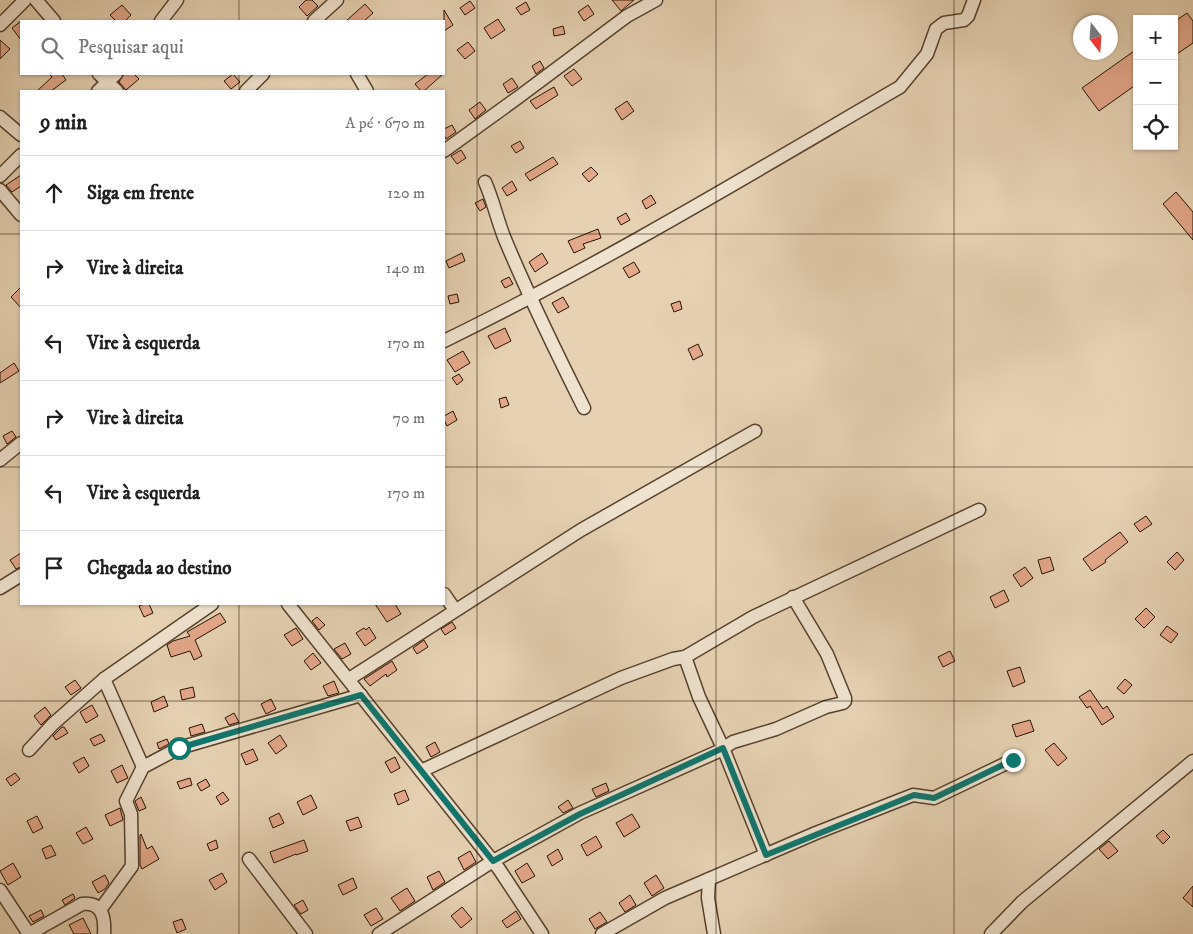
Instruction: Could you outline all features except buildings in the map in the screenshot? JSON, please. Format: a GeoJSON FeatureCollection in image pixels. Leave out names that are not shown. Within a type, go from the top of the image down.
{"type":"FeatureCollection","features":[{"type":"Feature","properties":{"kind":"street"},"geometry":{"type":"LineString","coordinates":[[0,25],[26,0]]}},
{"type":"Feature","properties":{"kind":"street"},"geometry":{"type":"LineString","coordinates":[[36,0],[53,20]]}},
{"type":"Feature","properties":{"kind":"street"},"geometry":{"type":"LineString","coordinates":[[162,20],[177,0]]}},
{"type":"Feature","properties":{"kind":"street"},"geometry":{"type":"LineString","coordinates":[[321,19],[337,0]]}},
{"type":"Feature","properties":{"kind":"street"},"geometry":{"type":"LineString","coordinates":[[445,150],[627,16],[656,0]]}},
{"type":"Feature","properties":{"kind":"street"},"geometry":{"type":"LineString","coordinates":[[445,341],[531,298],[653,231],[900,87],[927,54],[936,29],[944,23],[964,20],[968,16],[974,0]]}},
{"type":"Feature","properties":{"kind":"street"},"geometry":{"type":"LineString","coordinates":[[106,85],[115,75]]}},
{"type":"Feature","properties":{"kind":"street"},"geometry":{"type":"LineString","coordinates":[[247,90],[262,75]]}},
{"type":"Feature","properties":{"kind":"street"},"geometry":{"type":"LineString","coordinates":[[358,75],[366,90]]}},
{"type":"Feature","properties":{"kind":"street"},"geometry":{"type":"LineString","coordinates":[[0,117],[20,134]]}},
{"type":"Feature","properties":{"kind":"street"},"geometry":{"type":"LineString","coordinates":[[0,176],[20,157]]}},
{"type":"Feature","properties":{"kind":"street"},"geometry":{"type":"LineString","coordinates":[[485,182],[492,197],[503,234],[531,298],[584,408]]}},
{"type":"Feature","properties":{"kind":"street"},"geometry":{"type":"LineString","coordinates":[[0,190],[20,214]]}},
{"type":"Feature","properties":{"kind":"street"},"geometry":{"type":"LineString","coordinates":[[349,679],[581,530],[755,431]]}},
{"type":"Feature","properties":{"kind":"street"},"geometry":{"type":"LineString","coordinates":[[0,460],[20,444]]}},
{"type":"Feature","properties":{"kind":"street"},"geometry":{"type":"LineString","coordinates":[[421,771],[621,678],[673,659],[684,657],[753,617],[793,597],[979,510]]}},
{"type":"Feature","properties":{"kind":"street"},"geometry":{"type":"LineString","coordinates":[[0,588],[20,576]]}},
{"type":"Feature","properties":{"kind":"street"},"geometry":{"type":"LineString","coordinates":[[445,595],[455,610]]}},
{"type":"Feature","properties":{"kind":"street"},"geometry":{"type":"LineString","coordinates":[[379,934],[493,861],[580,814],[733,742],[776,728],[826,707],[843,703],[845,701],[827,654],[793,597]]}},
{"type":"Feature","properties":{"kind":"street"},"geometry":{"type":"LineString","coordinates":[[29,750],[53,724],[104,679],[211,605]]}},
{"type":"Feature","properties":{"kind":"street"},"geometry":{"type":"LineString","coordinates":[[289,605],[493,861],[542,934]]}},
{"type":"Feature","properties":{"kind":"street"},"geometry":{"type":"LineString","coordinates":[[684,657],[698,697],[723,748],[766,855]]}},
{"type":"Feature","properties":{"kind":"street"},"geometry":{"type":"LineString","coordinates":[[104,679],[143,767]]}},
{"type":"Feature","properties":{"kind":"street"},"geometry":{"type":"LineString","coordinates":[[100,910],[132,866],[131,814],[126,801],[143,767],[179,748],[361,695]]}},
{"type":"Feature","properties":{"kind":"street"},"geometry":{"type":"LineString","coordinates":[[602,934],[665,898],[709,879],[914,795],[934,798],[1013,760]]}},
{"type":"Feature","properties":{"kind":"street"},"geometry":{"type":"LineString","coordinates":[[991,934],[1022,902],[1193,761]]}},
{"type":"Feature","properties":{"kind":"street"},"geometry":{"type":"LineString","coordinates":[[249,858],[306,934]]}},
{"type":"Feature","properties":{"kind":"street"},"geometry":{"type":"LineString","coordinates":[[709,879],[708,898],[714,934]]}},
{"type":"Feature","properties":{"kind":"street"},"geometry":{"type":"LineString","coordinates":[[0,890],[29,934],[82,904],[89,904],[100,910],[105,918],[104,934]]}},
{"type":"Feature","properties":{"kind":"route"},"geometry":{"type":"LineString","coordinates":[[179,748],[361,695],[493,861],[580,814],[723,748],[766,855],[816,833],[914,795],[934,798],[1013,760]]}}]}
